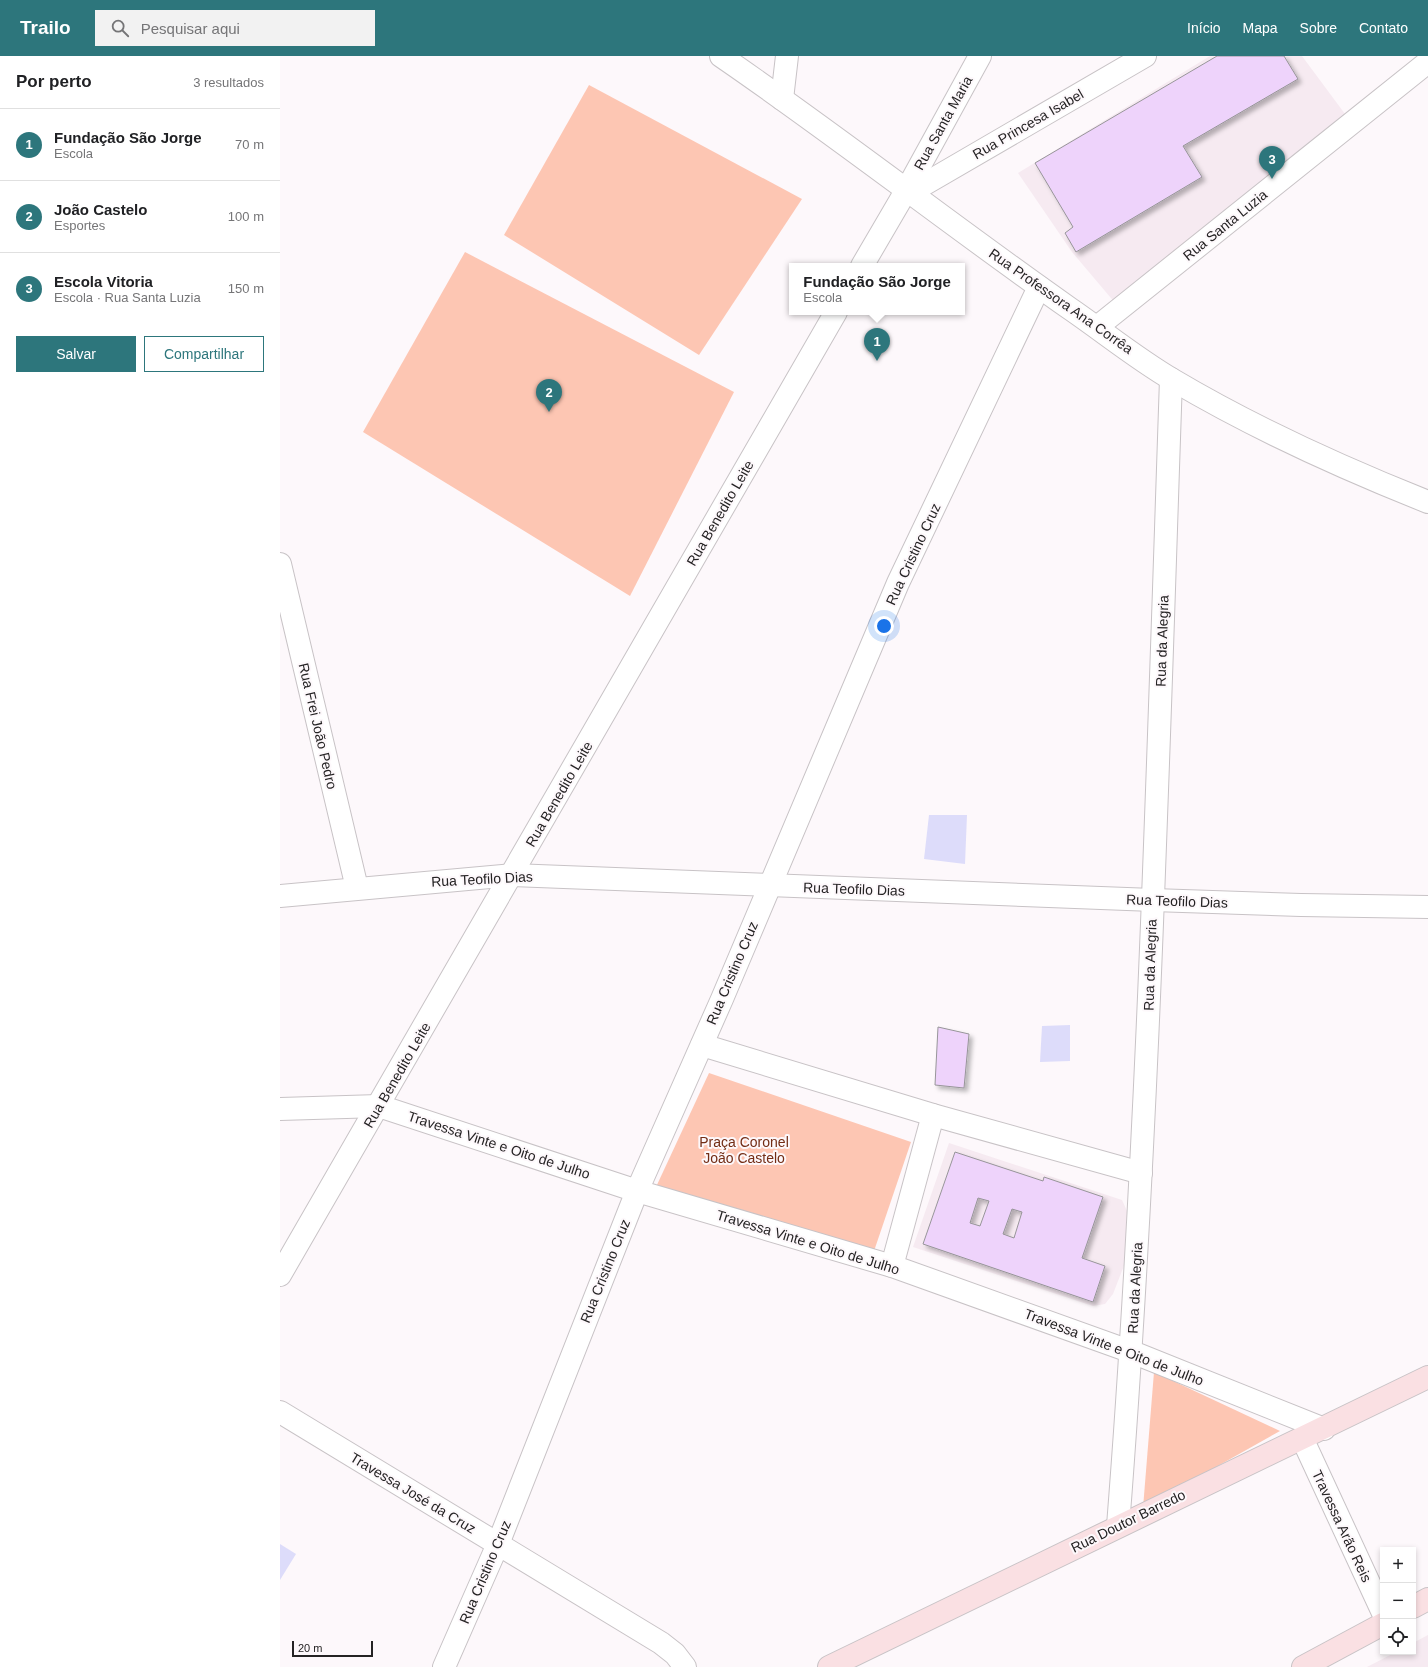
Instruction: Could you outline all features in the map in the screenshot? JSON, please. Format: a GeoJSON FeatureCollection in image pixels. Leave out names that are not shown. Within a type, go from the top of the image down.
{"type":"FeatureCollection","features":[{"type":"Feature","properties":{"kind":"main road","name":"Rua Doutor Barredo"},"geometry":{"type":"LineString","coordinates":[[829,1667],[1428,1377]]}},
{"type":"Feature","properties":{"kind":"main road"},"geometry":{"type":"LineString","coordinates":[[1416,1605],[1428,1599]]}},
{"type":"Feature","properties":{"kind":"main road"},"geometry":{"type":"LineString","coordinates":[[1302,1667],[1380,1626]]}},
{"type":"Feature","properties":{"kind":"street","name":"Rua Professora Ana Corrêa"},"geometry":{"type":"LineString","coordinates":[[721,56],[782,98],[1040,288],[1171,379],[1233,414],[1292,443],[1428,502]]}},
{"type":"Feature","properties":{"kind":"street"},"geometry":{"type":"LineString","coordinates":[[782,98],[787,56]]}},
{"type":"Feature","properties":{"kind":"street","name":"Rua Santa Maria"},"geometry":{"type":"LineString","coordinates":[[909,191],[980,56]]}},
{"type":"Feature","properties":{"kind":"street","name":"Rua Princesa Isabel"},"geometry":{"type":"LineString","coordinates":[[909,191],[1145,56]]}},
{"type":"Feature","properties":{"kind":"street","name":"Rua Santa Luzia"},"geometry":{"type":"LineString","coordinates":[[1096,327],[1428,62]]}},
{"type":"Feature","properties":{"kind":"street"},"geometry":{"type":"LineString","coordinates":[[864,263],[909,191]]}},
{"type":"Feature","properties":{"kind":"street","name":"Rua Cristino Cruz"},"geometry":{"type":"LineString","coordinates":[[444,1667],[498,1544],[637,1191],[702,1045],[898,583],[1040,288]]}},
{"type":"Feature","properties":{"kind":"street","name":"Rua Benedito Leite"},"geometry":{"type":"LineString","coordinates":[[280,1275],[379,1106],[834,315]]}},
{"type":"Feature","properties":{"kind":"street","name":"Rua da Alegria"},"geometry":{"type":"LineString","coordinates":[[1118,1526],[1132,1352],[1141,1174],[1153,900],[1171,379]]}},
{"type":"Feature","properties":{"kind":"street","name":"Rua Frei João Pedro"},"geometry":{"type":"LineString","coordinates":[[280,564],[357,888]]}},
{"type":"Feature","properties":{"kind":"street","name":"Rua Teofilo Dias"},"geometry":{"type":"LineString","coordinates":[[280,896],[512,875],[1153,900],[1301,905],[1428,907]]}},
{"type":"Feature","properties":{"kind":"street"},"geometry":{"type":"LineString","coordinates":[[702,1045],[933,1115],[1141,1174]]}},
{"type":"Feature","properties":{"kind":"street","name":"Travessa Vinte e Oito de Julho"},"geometry":{"type":"LineString","coordinates":[[280,1109],[379,1106],[637,1191],[892,1266],[1132,1352],[1324,1428]]}},
{"type":"Feature","properties":{"kind":"street"},"geometry":{"type":"LineString","coordinates":[[892,1266],[933,1115]]}},
{"type":"Feature","properties":{"kind":"street","name":"Travessa José da Cruz"},"geometry":{"type":"LineString","coordinates":[[280,1412],[661,1643],[675,1654],[685,1667]]}},
{"type":"Feature","properties":{"kind":"street","name":"Travessa Arão Reis"},"geometry":{"type":"LineString","coordinates":[[1302,1438],[1380,1607]]}},
{"type":"Feature","properties":{"kind":"shaded area"},"geometry":{"type":"Polygon","coordinates":[[[1210,56],[1302,56],[1348,118],[1116,304],[1072,252],[1018,173],[1210,56]]]}},
{"type":"Feature","properties":{"kind":"shaded area"},"geometry":{"type":"Polygon","coordinates":[[[949,1143],[1122,1200],[1127,1211],[1125,1263],[1113,1294],[1105,1304],[1093,1306],[913,1247],[949,1143]]]}},
{"type":"Feature","properties":{"kind":"shaded area"},"geometry":{"type":"Polygon","coordinates":[[[1428,1635],[1428,1667],[1367,1667],[1390,1655],[1416,1655],[1416,1641],[1428,1635]]]}},
{"type":"Feature","properties":{"kind":"green space"},"geometry":{"type":"Polygon","coordinates":[[[589,85],[802,199],[699,355],[504,235],[589,85]]]}},
{"type":"Feature","properties":{"kind":"green space"},"geometry":{"type":"Polygon","coordinates":[[[465,252],[734,392],[630,596],[363,432],[465,252]]]}},
{"type":"Feature","properties":{"kind":"green space","name":"Praça Coronel João Castelo"},"geometry":{"type":"Polygon","coordinates":[[[709,1073],[911,1142],[873,1254],[656,1187],[709,1073]]]}},
{"type":"Feature","properties":{"kind":"green space"},"geometry":{"type":"Polygon","coordinates":[[[1154,1372],[1280,1431],[1143,1508],[1154,1372]]]}},
{"type":"Feature","properties":{"kind":"water"},"geometry":{"type":"Polygon","coordinates":[[[929,815],[967,815],[965,864],[924,859],[929,815]]]}},
{"type":"Feature","properties":{"kind":"water"},"geometry":{"type":"Polygon","coordinates":[[[1070,1025],[1070,1061],[1040,1062],[1042,1026],[1070,1025]]]}},
{"type":"Feature","properties":{"kind":"water"},"geometry":{"type":"Polygon","coordinates":[[[280,1544],[296,1554],[280,1580],[280,1544]]]}},
{"type":"Feature","properties":{"kind":"building"},"geometry":{"type":"Polygon","coordinates":[[[1217,56],[1284,56],[1298,79],[1183,146],[1202,177],[1076,252],[1065,233],[1073,227],[1035,163],[1217,56]]]}},
{"type":"Feature","properties":{"kind":"building"},"geometry":{"type":"Polygon","coordinates":[[[938,1027],[969,1034],[964,1088],[935,1085],[938,1027]]]}},
{"type":"Feature","properties":{"kind":"building"},"geometry":{"type":"Polygon","coordinates":[[[955,1152],[1043,1181],[1044,1177],[1103,1197],[1082,1258],[1105,1266],[1093,1302],[923,1244],[955,1152]],[[978,1198],[970,1223],[980,1226],[989,1201],[978,1198]],[[1012,1209],[1003,1234],[1014,1238],[1022,1212],[1012,1209]]]}},
{"type":"Feature","properties":{"kind":"place","name":"Escola Vitoria"},"geometry":{"type":"Point","coordinates":[1272,179]}},
{"type":"Feature","properties":{"kind":"place","name":"Fundação São Jorge"},"geometry":{"type":"Point","coordinates":[877,361]}},
{"type":"Feature","properties":{"kind":"place","name":"João Castelo"},"geometry":{"type":"Point","coordinates":[549,412]}}]}
